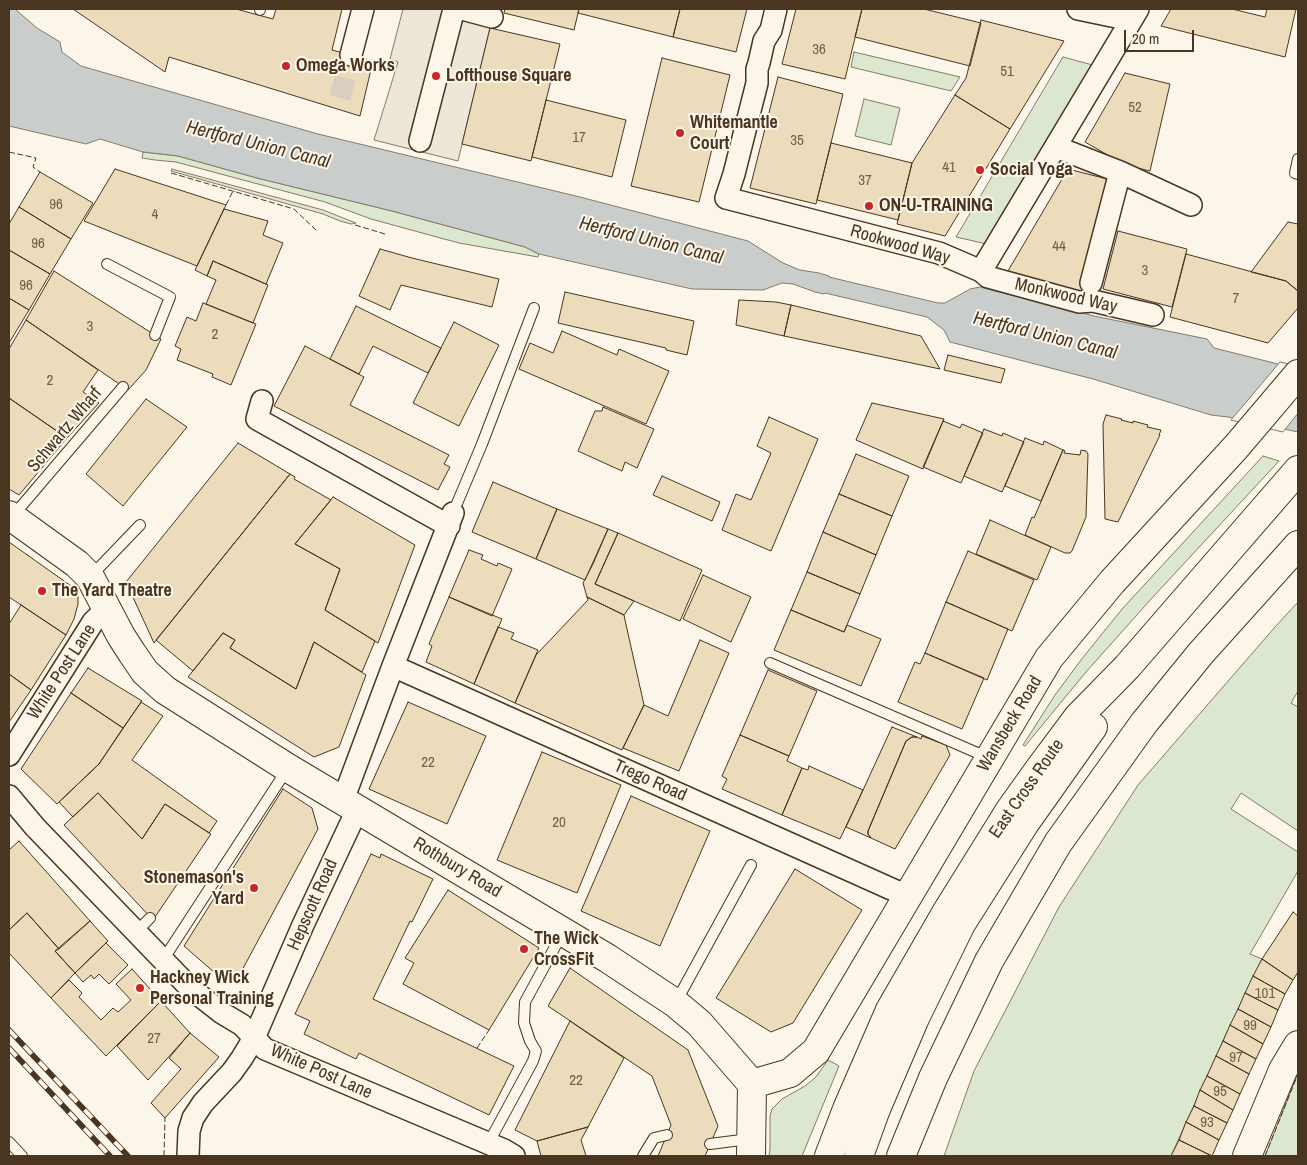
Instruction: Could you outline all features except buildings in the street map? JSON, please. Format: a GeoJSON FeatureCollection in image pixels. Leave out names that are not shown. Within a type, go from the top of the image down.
{"type":"FeatureCollection","features":[{"type":"Feature","properties":{"kind":"main road","name":"Wansbeck Road"},"geometry":{"type":"LineString","coordinates":[[752,1084],[790,1073],[816,1051],[1049,658],[1112,582],[1236,447],[1298,374]]}},
{"type":"Feature","properties":{"kind":"main road","name":"East Cross Route"},"geometry":{"type":"LineString","coordinates":[[829,1156],[890,1010],[946,913],[1010,810],[1078,717],[1127,667],[1298,470]]}},
{"type":"Feature","properties":{"kind":"main road","name":"White Post Lane"},"geometry":{"type":"LineString","coordinates":[[10,516],[77,564],[90,577],[108,610]]}},
{"type":"Feature","properties":{"kind":"main road"},"geometry":{"type":"LineString","coordinates":[[901,1156],[933,1078],[989,961],[1058,843],[1144,722],[1201,653],[1298,545]]}},
{"type":"Feature","properties":{"kind":"main road","name":"Rothbury Road"},"geometry":{"type":"LineString","coordinates":[[108,610],[121,636],[145,672],[177,699],[288,768],[607,958],[675,1003],[699,1023],[752,1084]]}},
{"type":"Feature","properties":{"kind":"main road"},"geometry":{"type":"LineString","coordinates":[[859,1156],[876,1109],[911,1027],[961,924],[1025,823],[1091,731],[1127,667]]}},
{"type":"Feature","properties":{"kind":"main road"},"geometry":{"type":"LineString","coordinates":[[1246,1156],[1283,1070],[1298,1045]]}},
{"type":"Feature","properties":{"kind":"main road"},"geometry":{"type":"LineString","coordinates":[[751,1147],[752,1084]]}},
{"type":"Feature","properties":{"kind":"street"},"geometry":{"type":"LineString","coordinates":[[351,55],[363,9]]}},
{"type":"Feature","properties":{"kind":"street"},"geometry":{"type":"LineString","coordinates":[[420,141],[454,9]]}},
{"type":"Feature","properties":{"kind":"street"},"geometry":{"type":"LineString","coordinates":[[462,9],[492,17]]}},
{"type":"Feature","properties":{"kind":"street","name":"Rookwood Way"},"geometry":{"type":"LineString","coordinates":[[776,9],[771,30],[764,41],[757,69],[757,83],[726,198],[939,254],[982,271]]}},
{"type":"Feature","properties":{"kind":"street"},"geometry":{"type":"LineString","coordinates":[[982,271],[1134,15],[1078,9]]}},
{"type":"Feature","properties":{"kind":"street"},"geometry":{"type":"LineString","coordinates":[[1052,154],[1120,172],[1191,205]]}},
{"type":"Feature","properties":{"kind":"street"},"geometry":{"type":"LineString","coordinates":[[1091,283],[1120,172]]}},
{"type":"Feature","properties":{"kind":"street","name":"Monkwood Way"},"geometry":{"type":"LineString","coordinates":[[982,271],[988,277],[1079,302],[1093,301],[1153,315]]}},
{"type":"Feature","properties":{"kind":"street"},"geometry":{"type":"LineString","coordinates":[[262,401],[257,419],[451,519]]}},
{"type":"Feature","properties":{"kind":"street","name":"Hepscott Road"},"geometry":{"type":"LineString","coordinates":[[188,1156],[189,1131],[194,1118],[203,1102],[237,1065],[254,1038],[303,925],[350,804],[393,666],[451,519]]}},
{"type":"Feature","properties":{"kind":"street","name":"White Post Lane"},"geometry":{"type":"LineString","coordinates":[[9,755],[93,622],[108,610]]}},
{"type":"Feature","properties":{"kind":"street","name":"Trego Road"},"geometry":{"type":"LineString","coordinates":[[393,666],[907,896]]}},
{"type":"Feature","properties":{"kind":"street","name":"White Post Lane"},"geometry":{"type":"LineString","coordinates":[[9,796],[35,827],[143,925],[163,960],[190,988],[222,1013],[242,1025],[265,1049],[514,1156]]}},
{"type":"Feature","properties":{"kind":"lane"},"geometry":{"type":"LineString","coordinates":[[1298,159],[1295,173],[1298,174]]}},
{"type":"Feature","properties":{"kind":"lane"},"geometry":{"type":"LineString","coordinates":[[107,264],[170,297],[155,335]]}},
{"type":"Feature","properties":{"kind":"lane"},"geometry":{"type":"LineString","coordinates":[[451,519],[534,308]]}},
{"type":"Feature","properties":{"kind":"lane","name":"Schwartz Wharf"},"geometry":{"type":"LineString","coordinates":[[10,516],[123,386]]}},
{"type":"Feature","properties":{"kind":"lane"},"geometry":{"type":"LineString","coordinates":[[90,577],[140,525]]}},
{"type":"Feature","properties":{"kind":"lane"},"geometry":{"type":"LineString","coordinates":[[770,664],[990,758]]}},
{"type":"Feature","properties":{"kind":"lane"},"geometry":{"type":"LineString","coordinates":[[163,960],[288,768]]}},
{"type":"Feature","properties":{"kind":"lane"},"geometry":{"type":"LineString","coordinates":[[675,1003],[751,865]]}},
{"type":"Feature","properties":{"kind":"lane"},"geometry":{"type":"LineString","coordinates":[[488,1144],[533,1061],[536,1051],[524,1024],[524,1002],[563,932]]}},
{"type":"Feature","properties":{"kind":"lane"},"geometry":{"type":"LineString","coordinates":[[643,1156],[654,1138],[667,1136]]}},
{"type":"Feature","properties":{"kind":"lane"},"geometry":{"type":"LineString","coordinates":[[9,1142],[22,1156]]}},
{"type":"Feature","properties":{"kind":"lane"},"geometry":{"type":"LineString","coordinates":[[710,1144],[751,1147]]}},
{"type":"Feature","properties":{"kind":"green space"},"geometry":{"type":"Polygon","coordinates":[[[854,52],[960,77],[951,91],[851,67],[854,52]]]}},
{"type":"Feature","properties":{"kind":"green space"},"geometry":{"type":"Polygon","coordinates":[[[1063,57],[1100,67],[991,245],[956,237],[1063,57]]]}},
{"type":"Feature","properties":{"kind":"green space"},"geometry":{"type":"Polygon","coordinates":[[[864,99],[900,108],[891,145],[855,136],[864,99]]]}},
{"type":"Feature","properties":{"kind":"green space"},"geometry":{"type":"Polygon","coordinates":[[[143,152],[178,156],[257,178],[392,211],[525,247],[539,254],[538,257],[459,243],[371,219],[325,202],[176,162],[142,158],[143,152]]]}},
{"type":"Feature","properties":{"kind":"green space"},"geometry":{"type":"Polygon","coordinates":[[[172,169],[323,210],[356,223],[351,224],[340,221],[323,214],[171,171],[172,169]]]}},
{"type":"Feature","properties":{"kind":"green space"},"geometry":{"type":"Polygon","coordinates":[[[1263,456],[1279,461],[1152,598],[1086,672],[1025,746],[1023,745],[1055,695],[1123,608],[1263,456]]]}},
{"type":"Feature","properties":{"kind":"green space"},"geometry":{"type":"Polygon","coordinates":[[[1298,602],[1298,691],[1291,703],[1298,707],[1298,831],[1241,793],[1231,809],[1298,852],[1298,871],[1250,954],[1262,959],[1171,1156],[944,1156],[974,1071],[1059,907],[1138,785],[1298,602]]]}},
{"type":"Feature","properties":{"kind":"green space"},"geometry":{"type":"Polygon","coordinates":[[[828,1060],[839,1066],[802,1156],[769,1156],[770,1116],[772,1109],[782,1099],[805,1086],[816,1077],[828,1060]]]}},
{"type":"Feature","properties":{"kind":"green space"},"geometry":{"type":"Polygon","coordinates":[[[1298,1074],[1298,1156],[1265,1156],[1296,1078],[1298,1074]]]}},
{"type":"Feature","properties":{"kind":"shaded area","name":"Lofthouse Square"},"geometry":{"type":"Polygon","coordinates":[[[403,9],[486,9],[494,11],[458,161],[374,140],[398,62],[390,59],[403,9]]]}},
{"type":"Feature","properties":{"kind":"water","name":"Hertford Union Canal"},"geometry":{"type":"Polygon","coordinates":[[[9,9],[15,9],[37,28],[60,42],[62,52],[81,66],[318,134],[580,197],[748,241],[783,263],[800,270],[819,273],[938,303],[945,303],[970,289],[980,287],[1094,316],[1207,339],[1214,348],[1298,369],[1298,432],[1211,415],[1093,379],[950,342],[944,330],[927,317],[815,292],[793,284],[782,283],[763,290],[692,289],[539,254],[525,247],[178,156],[143,152],[100,139],[86,144],[9,126],[9,9]]]}},
{"type":"Feature","properties":{"kind":"pier"},"geometry":{"type":"Polygon","coordinates":[[[1280,362],[1298,366],[1298,413],[1283,432],[1231,420],[1280,362]]]}},
{"type":"Feature","properties":{"kind":"tunnel"},"geometry":{"type":"LineString","coordinates":[[340,98],[351,55]]}},
{"type":"Feature","properties":{"kind":"railway"},"geometry":{"type":"LineString","coordinates":[[9,1030],[128,1156]]}},
{"type":"Feature","properties":{"kind":"railway"},"geometry":{"type":"LineString","coordinates":[[9,1048],[110,1156]]}},
{"type":"Feature","properties":{"kind":"fence"},"geometry":{"type":"LineString","coordinates":[[9,152],[36,158],[33,167],[40,172]]}},
{"type":"Feature","properties":{"kind":"fence"},"geometry":{"type":"LineString","coordinates":[[171,173],[294,209],[317,231]]}},
{"type":"Feature","properties":{"kind":"fence"},"geometry":{"type":"LineString","coordinates":[[226,205],[233,191],[235,192]]}},
{"type":"Feature","properties":{"kind":"fence"},"geometry":{"type":"LineString","coordinates":[[355,225],[385,234]]}},
{"type":"Feature","properties":{"kind":"fence"},"geometry":{"type":"LineString","coordinates":[[477,1048],[489,1030]]}},
{"type":"Feature","properties":{"kind":"fence"},"geometry":{"type":"LineString","coordinates":[[1265,1156],[1298,1074]]}},
{"type":"Feature","properties":{"kind":"fence"},"geometry":{"type":"LineString","coordinates":[[164,1156],[165,1118]]}},
{"type":"Feature","properties":{"kind":"place","name":"Omega Works"},"geometry":{"type":"Point","coordinates":[286,66]}},
{"type":"Feature","properties":{"kind":"place","name":"Lofthouse Square"},"geometry":{"type":"Point","coordinates":[436,76]}},
{"type":"Feature","properties":{"kind":"place","name":"Whitemantle Court"},"geometry":{"type":"Point","coordinates":[680,133]}},
{"type":"Feature","properties":{"kind":"place","name":"Social Yoga"},"geometry":{"type":"Point","coordinates":[980,170]}},
{"type":"Feature","properties":{"kind":"place","name":"ON-U-TRAINING"},"geometry":{"type":"Point","coordinates":[869,206]}},
{"type":"Feature","properties":{"kind":"place","name":"The Yard Theatre"},"geometry":{"type":"Point","coordinates":[42,591]}},
{"type":"Feature","properties":{"kind":"place","name":"Stonemason's Yard"},"geometry":{"type":"Point","coordinates":[254,888]}},
{"type":"Feature","properties":{"kind":"place","name":"The Wick CrossFit"},"geometry":{"type":"Point","coordinates":[524,949]}},
{"type":"Feature","properties":{"kind":"place","name":"Hackney Wick Personal Training"},"geometry":{"type":"Point","coordinates":[140,988]}}]}
